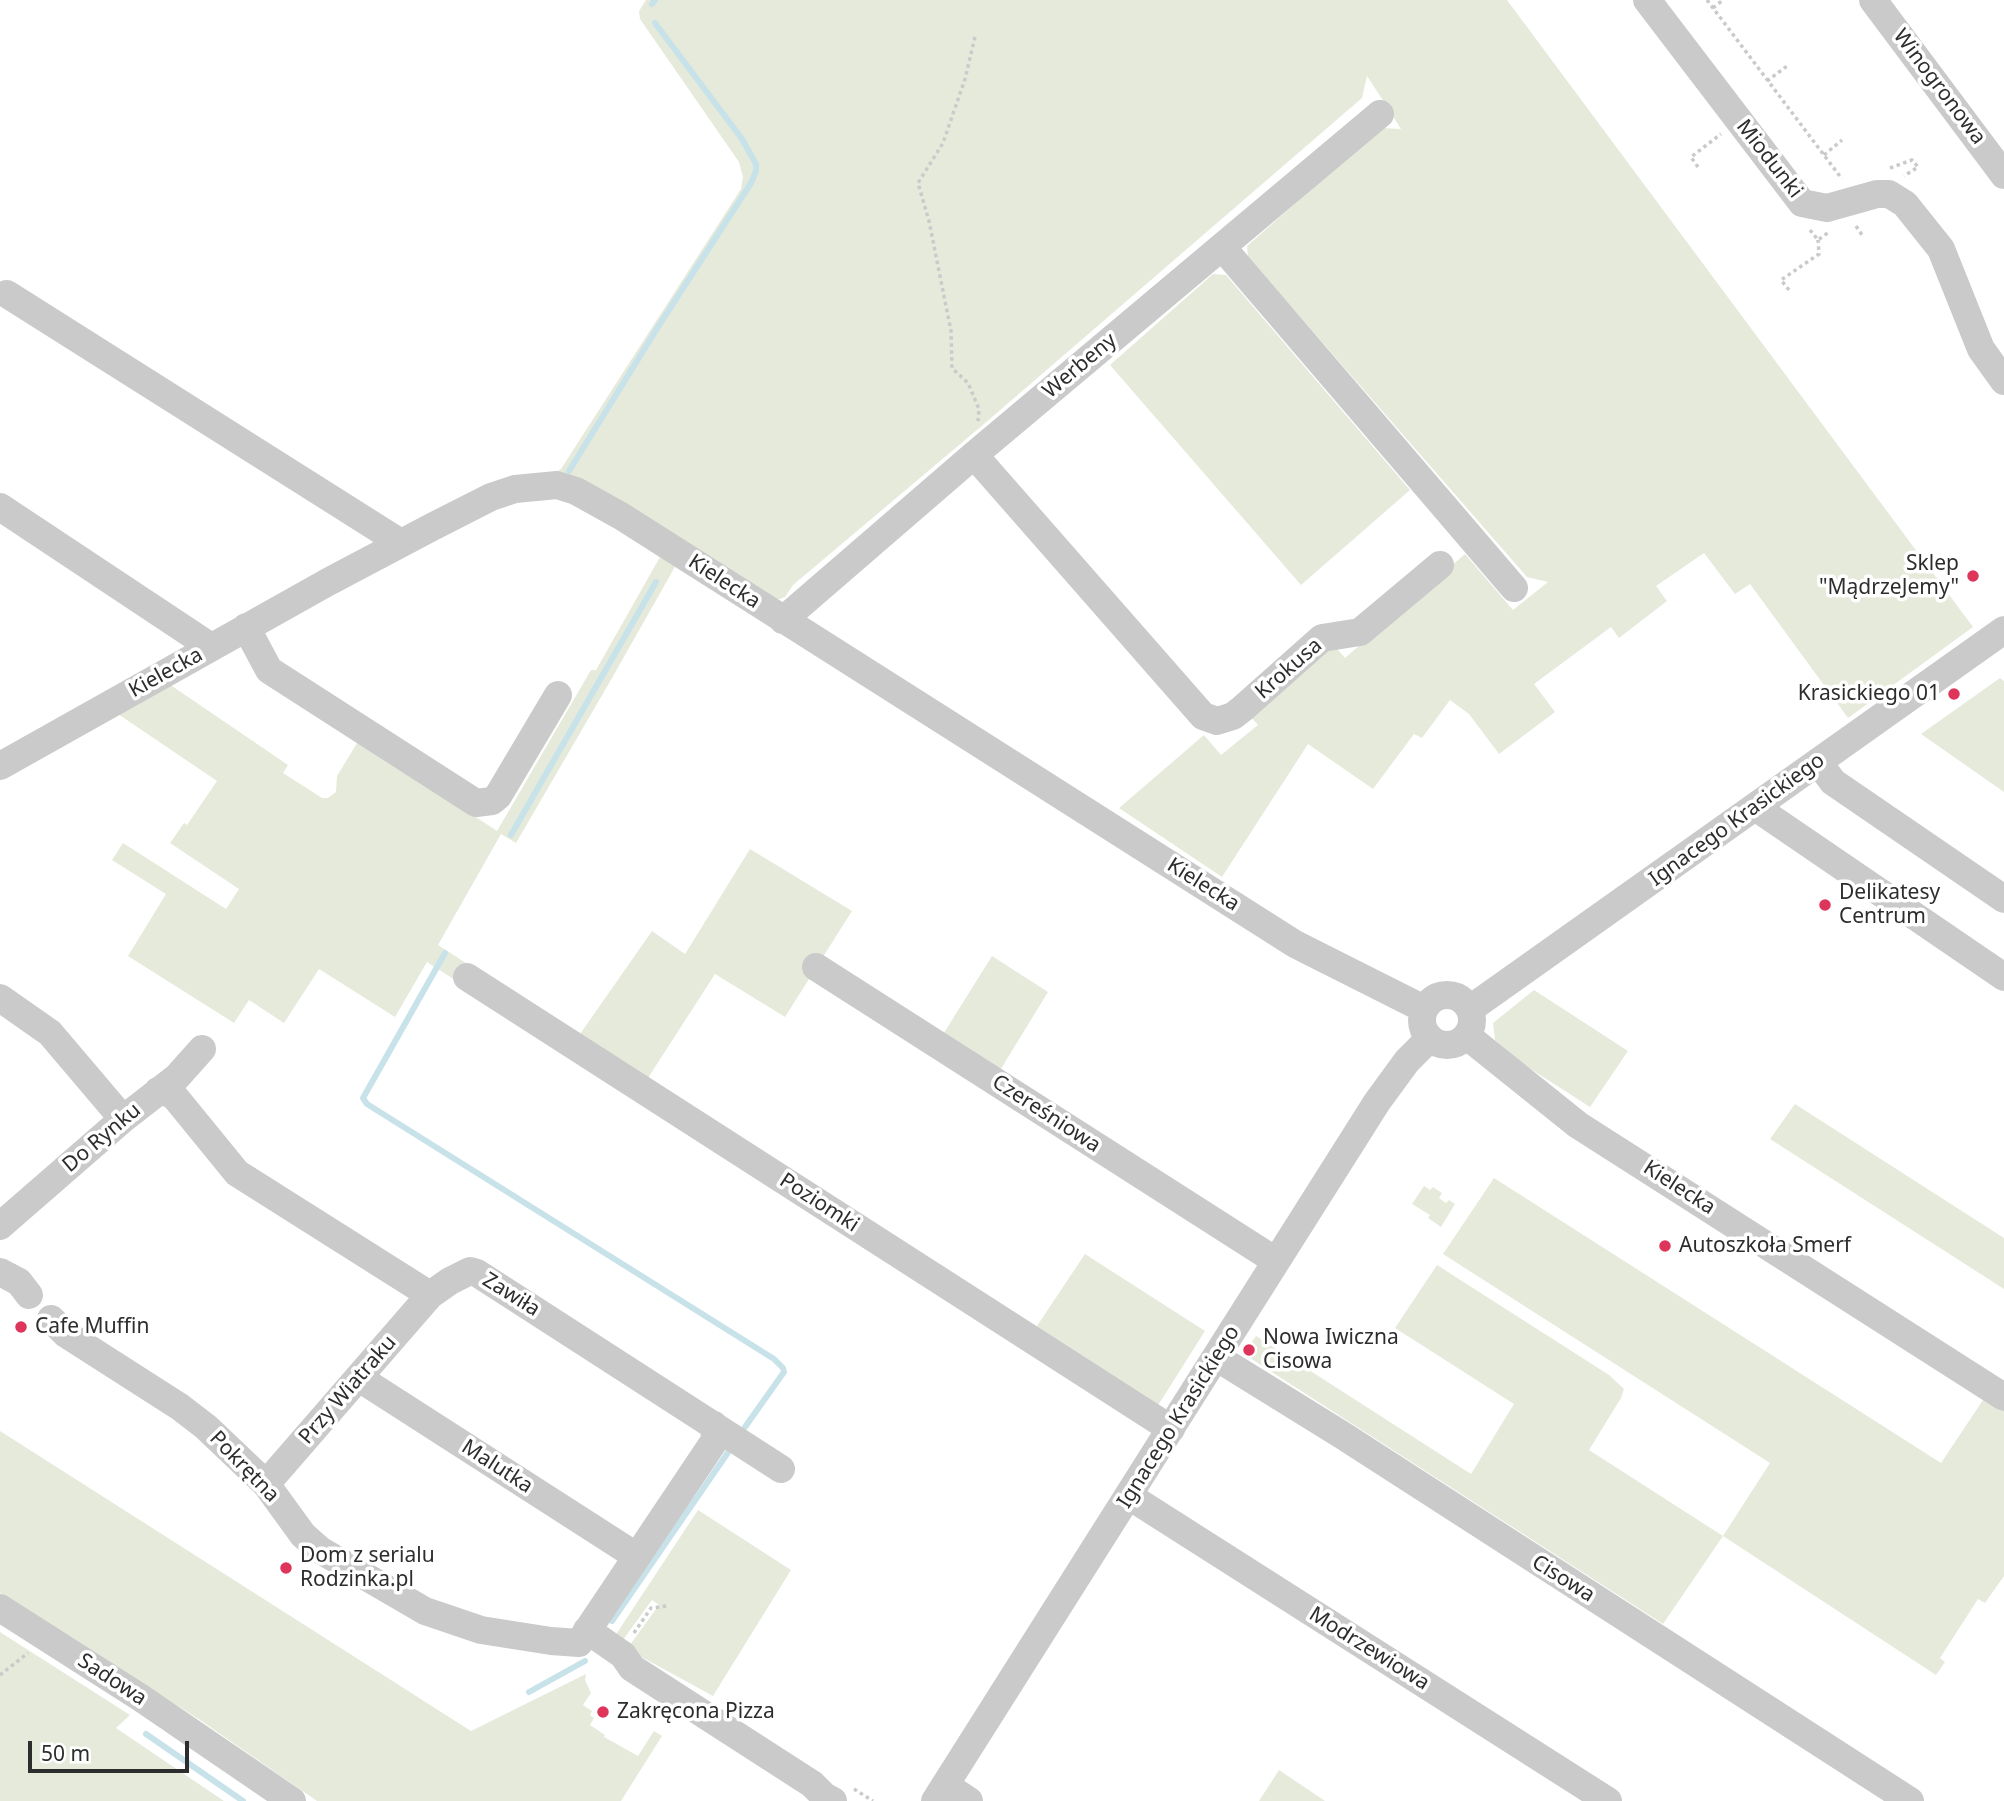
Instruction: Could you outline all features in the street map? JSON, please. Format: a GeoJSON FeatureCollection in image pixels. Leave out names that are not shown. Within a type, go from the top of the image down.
{"type":"FeatureCollection","features":[{"type":"Feature","properties":{"kind":"street","name":"Miodunki"},"geometry":{"type":"LineString","coordinates":[[1647,0],[1802,203],[1827,208],[1877,194],[1884,183]]}},
{"type":"Feature","properties":{"kind":"street","name":"Winogronowa"},"geometry":{"type":"LineString","coordinates":[[1873,0],[2004,175]]}},
{"type":"Feature","properties":{"kind":"street","name":"Werbeny"},"geometry":{"type":"LineString","coordinates":[[783,620],[974,455],[1380,114]]}},
{"type":"Feature","properties":{"kind":"street"},"geometry":{"type":"LineString","coordinates":[[1884,183],[1941,248],[1981,349],[2004,381]]}},
{"type":"Feature","properties":{"kind":"street"},"geometry":{"type":"LineString","coordinates":[[1222,247],[1514,588]]}},
{"type":"Feature","properties":{"kind":"street"},"geometry":{"type":"LineString","coordinates":[[8,295],[401,543]]}},
{"type":"Feature","properties":{"kind":"street","name":"Krokusa"},"geometry":{"type":"LineString","coordinates":[[974,455],[1009,491],[1203,716],[1217,721],[1233,716],[1242,709],[1322,638],[1360,632],[1440,565]]}},
{"type":"Feature","properties":{"kind":"street","name":"Kielecka"},"geometry":{"type":"LineString","coordinates":[[0,766],[211,647],[491,497],[514,489],[557,485],[576,491],[621,516],[1296,944],[1424,1009]]}},
{"type":"Feature","properties":{"kind":"street"},"geometry":{"type":"LineString","coordinates":[[0,507],[211,647]]}},
{"type":"Feature","properties":{"kind":"street"},"geometry":{"type":"LineString","coordinates":[[246,628],[269,670],[476,803],[492,801],[503,790],[558,695]]}},
{"type":"Feature","properties":{"kind":"street","name":"Ignacego Krasickiego"},"geometry":{"type":"LineString","coordinates":[[1469,1023],[1755,807],[2004,630]]}},
{"type":"Feature","properties":{"kind":"street"},"geometry":{"type":"LineString","coordinates":[[1818,762],[1833,782],[2004,899]]}},
{"type":"Feature","properties":{"kind":"street"},"geometry":{"type":"LineString","coordinates":[[1755,807],[2004,977]]}},
{"type":"Feature","properties":{"kind":"street","name":"Czereśniowa"},"geometry":{"type":"LineString","coordinates":[[816,967],[1276,1261]]}},
{"type":"Feature","properties":{"kind":"street","name":"Poziomki"},"geometry":{"type":"LineString","coordinates":[[467,977],[1171,1429]]}},
{"type":"Feature","properties":{"kind":"street"},"geometry":{"type":"LineString","coordinates":[[1445,994],[1462,999],[1469,1023],[1452,1045],[1443,1045],[1430,1038],[1423,1028],[1422,1019],[1424,1009],[1436,997],[1445,994]]}},
{"type":"Feature","properties":{"kind":"street"},"geometry":{"type":"LineString","coordinates":[[0,998],[50,1033],[123,1119]]}},
{"type":"Feature","properties":{"kind":"street","name":"Kielecka"},"geometry":{"type":"LineString","coordinates":[[1469,1023],[1578,1125],[2004,1397]]}},
{"type":"Feature","properties":{"kind":"street","name":"Ignacego Krasickiego"},"geometry":{"type":"LineString","coordinates":[[940,1793],[1388,1086],[1415,1051],[1430,1038]]}},
{"type":"Feature","properties":{"kind":"street","name":"Do Rynku"},"geometry":{"type":"LineString","coordinates":[[0,1226],[123,1119],[177,1077],[201,1049]]}},
{"type":"Feature","properties":{"kind":"street"},"geometry":{"type":"LineString","coordinates":[[158,1091],[166,1091],[175,1097],[237,1173],[430,1295]]}},
{"type":"Feature","properties":{"kind":"street"},"geometry":{"type":"LineString","coordinates":[[0,1272],[19,1282],[30,1295]]}},
{"type":"Feature","properties":{"kind":"street","name":"Zawiła"},"geometry":{"type":"LineString","coordinates":[[430,1295],[463,1273],[477,1273],[781,1469]]}},
{"type":"Feature","properties":{"kind":"street","name":"Przy Wiatraku"},"geometry":{"type":"LineString","coordinates":[[265,1484],[430,1295]]}},
{"type":"Feature","properties":{"kind":"street","name":"Pokrętna"},"geometry":{"type":"LineString","coordinates":[[51,1319],[66,1334],[180,1407],[206,1427],[265,1484],[303,1535],[320,1550],[425,1611],[456,1624],[551,1641],[583,1636]]}},
{"type":"Feature","properties":{"kind":"street","name":"Cisowa"},"geometry":{"type":"LineString","coordinates":[[1216,1357],[1342,1435],[1910,1801]]}},
{"type":"Feature","properties":{"kind":"street","name":"Malutka"},"geometry":{"type":"LineString","coordinates":[[359,1378],[636,1556]]}},
{"type":"Feature","properties":{"kind":"street"},"geometry":{"type":"LineString","coordinates":[[714,1425],[715,1440],[583,1636],[623,1654],[632,1668],[812,1784],[833,1801]]}},
{"type":"Feature","properties":{"kind":"street","name":"Modrzewiowa"},"geometry":{"type":"LineString","coordinates":[[1129,1496],[1608,1801]]}},
{"type":"Feature","properties":{"kind":"street","name":"Sadowa"},"geometry":{"type":"LineString","coordinates":[[0,1608],[141,1698],[292,1801]]}},
{"type":"Feature","properties":{"kind":"street"},"geometry":{"type":"LineString","coordinates":[[940,1793],[969,1801]]}},
{"type":"Feature","properties":{"kind":"path"},"geometry":{"type":"LineString","coordinates":[[1707,0],[1846,184]]}},
{"type":"Feature","properties":{"kind":"path"},"geometry":{"type":"LineString","coordinates":[[1713,8],[1723,0]]}},
{"type":"Feature","properties":{"kind":"path"},"geometry":{"type":"LineString","coordinates":[[974,455],[979,409],[968,383],[952,368],[951,331],[929,221],[918,183],[943,143],[965,79],[975,37]]}},
{"type":"Feature","properties":{"kind":"path"},"geometry":{"type":"LineString","coordinates":[[1768,80],[1787,66]]}},
{"type":"Feature","properties":{"kind":"path"},"geometry":{"type":"LineString","coordinates":[[1824,155],[1842,140]]}},
{"type":"Feature","properties":{"kind":"path"},"geometry":{"type":"LineString","coordinates":[[1912,160],[1918,167],[1900,180],[1884,183],[1912,160]]}},
{"type":"Feature","properties":{"kind":"path"},"geometry":{"type":"LineString","coordinates":[[1789,290],[1781,280],[1819,254],[1818,240]]}},
{"type":"Feature","properties":{"kind":"path"},"geometry":{"type":"LineString","coordinates":[[631,1637],[651,1608],[667,1606]]}},
{"type":"Feature","properties":{"kind":"path"},"geometry":{"type":"LineString","coordinates":[[0,1675],[48,1639]]}},
{"type":"Feature","properties":{"kind":"shaded area"},"geometry":{"type":"Polygon","coordinates":[[[646,0],[1507,0],[1973,627],[1848,718],[1750,584],[1735,594],[1704,553],[1656,586],[1667,601],[1619,638],[1611,627],[1534,684],[1555,712],[1499,754],[1469,714],[1450,700],[1422,738],[1414,734],[1373,789],[1308,744],[1222,877],[1119,808],[1204,735],[1221,755],[1258,725],[1249,715],[1332,643],[1345,658],[1465,554],[1513,610],[1548,582],[1527,577],[1248,257],[1247,246],[1381,128],[1401,129],[1367,76],[1362,98],[793,585],[785,597],[777,600],[554,473],[561,469],[741,189],[743,177],[739,162],[640,19],[639,11],[646,0]]]}},
{"type":"Feature","properties":{"kind":"shaded area"},"geometry":{"type":"Polygon","coordinates":[[[1213,274],[1226,275],[1410,490],[1301,585],[1110,365],[1213,274]]]}},
{"type":"Feature","properties":{"kind":"shaded area"},"geometry":{"type":"Polygon","coordinates":[[[660,557],[676,565],[612,678],[516,843],[501,834],[438,945],[469,965],[458,982],[427,962],[395,1017],[319,969],[284,1023],[249,1000],[234,1023],[128,956],[166,894],[112,860],[123,843],[226,909],[239,889],[170,843],[184,823],[187,825],[217,781],[118,714],[169,684],[288,765],[283,773],[322,798],[328,798],[336,792],[337,776],[359,740],[497,831],[591,670],[596,670],[660,557]]]}},
{"type":"Feature","properties":{"kind":"shaded area"},"geometry":{"type":"Polygon","coordinates":[[[2000,678],[2004,681],[2004,792],[1921,734],[2000,678]]]}},
{"type":"Feature","properties":{"kind":"shaded area"},"geometry":{"type":"Polygon","coordinates":[[[750,849],[852,911],[785,1017],[715,974],[646,1081],[578,1037],[652,931],[685,954],[750,849]]]}},
{"type":"Feature","properties":{"kind":"shaded area"},"geometry":{"type":"Polygon","coordinates":[[[992,956],[1048,992],[999,1072],[942,1036],[992,956]]]}},
{"type":"Feature","properties":{"kind":"shaded area"},"geometry":{"type":"Polygon","coordinates":[[[1534,990],[1628,1051],[1590,1107],[1523,1064],[1495,1040],[1493,1023],[1534,990]]]}},
{"type":"Feature","properties":{"kind":"shaded area"},"geometry":{"type":"Polygon","coordinates":[[[1795,1104],[2004,1238],[2004,1289],[1770,1139],[1795,1104]]]}},
{"type":"Feature","properties":{"kind":"shaded area"},"geometry":{"type":"Polygon","coordinates":[[[1494,1178],[1941,1463],[1985,1397],[2000,1411],[2004,1411],[2004,1576],[1985,1603],[1978,1599],[1940,1658],[1945,1662],[1936,1675],[1723,1536],[1770,1463],[1443,1254],[1494,1178]]]}},
{"type":"Feature","properties":{"kind":"shaded area"},"geometry":{"type":"Polygon","coordinates":[[[1424,1186],[1430,1190],[1433,1187],[1442,1193],[1439,1198],[1446,1203],[1449,1200],[1455,1204],[1441,1227],[1428,1218],[1430,1215],[1412,1204],[1424,1186]]]}},
{"type":"Feature","properties":{"kind":"shaded area"},"geometry":{"type":"Polygon","coordinates":[[[1085,1254],[1205,1331],[1157,1407],[1035,1329],[1085,1254]]]}},
{"type":"Feature","properties":{"kind":"shaded area"},"geometry":{"type":"Polygon","coordinates":[[[1437,1265],[1609,1375],[1624,1389],[1589,1450],[1723,1536],[1663,1624],[1250,1358],[1257,1347],[1251,1343],[1256,1336],[1471,1474],[1514,1404],[1395,1328],[1437,1265]]]}},
{"type":"Feature","properties":{"kind":"shaded area"},"geometry":{"type":"Polygon","coordinates":[[[0,1431],[471,1731],[586,1674],[585,1680],[591,1693],[583,1705],[592,1711],[590,1715],[594,1718],[590,1725],[605,1735],[604,1737],[638,1756],[654,1731],[662,1736],[621,1801],[317,1801],[200,1720],[0,1593],[0,1431]]]}},
{"type":"Feature","properties":{"kind":"shaded area"},"geometry":{"type":"Polygon","coordinates":[[[698,1510],[791,1570],[713,1696],[627,1649],[659,1605],[652,1600],[620,1644],[613,1639],[698,1510]]]}},
{"type":"Feature","properties":{"kind":"shaded area"},"geometry":{"type":"Polygon","coordinates":[[[0,1632],[130,1715],[116,1728],[224,1801],[0,1801],[0,1632]]]}},
{"type":"Feature","properties":{"kind":"shaded area"},"geometry":{"type":"Polygon","coordinates":[[[1279,1770],[1285,1774],[1325,1801],[1259,1801],[1279,1770]]]}},
{"type":"Feature","properties":{"kind":"waterway"},"geometry":{"type":"LineString","coordinates":[[652,4],[655,0]]}},
{"type":"Feature","properties":{"kind":"waterway"},"geometry":{"type":"LineString","coordinates":[[569,471],[751,183],[756,171],[756,164],[742,139],[655,23]]}},
{"type":"Feature","properties":{"kind":"waterway"},"geometry":{"type":"LineString","coordinates":[[511,835],[656,582]]}},
{"type":"Feature","properties":{"kind":"waterway"},"geometry":{"type":"LineString","coordinates":[[445,953],[363,1098],[367,1104],[774,1359],[784,1372],[745,1427]]}},
{"type":"Feature","properties":{"kind":"waterway"},"geometry":{"type":"LineString","coordinates":[[612,1621],[729,1451]]}},
{"type":"Feature","properties":{"kind":"waterway"},"geometry":{"type":"LineString","coordinates":[[529,1692],[585,1661]]}},
{"type":"Feature","properties":{"kind":"waterway"},"geometry":{"type":"LineString","coordinates":[[146,1734],[243,1801]]}},
{"type":"Feature","properties":{"kind":"place","name":"Sklep \"MądrzeJemy\""},"geometry":{"type":"Point","coordinates":[1973,576]}},
{"type":"Feature","properties":{"kind":"place","name":"Krasickiego 01"},"geometry":{"type":"Point","coordinates":[1954,694]}},
{"type":"Feature","properties":{"kind":"place","name":"Delikatesy Centrum"},"geometry":{"type":"Point","coordinates":[1825,905]}},
{"type":"Feature","properties":{"kind":"place","name":"Autoszkoła Smerf"},"geometry":{"type":"Point","coordinates":[1665,1246]}},
{"type":"Feature","properties":{"kind":"place","name":"Cafe Muffin"},"geometry":{"type":"Point","coordinates":[21,1327]}},
{"type":"Feature","properties":{"kind":"place","name":"Nowa Iwiczna Cisowa"},"geometry":{"type":"Point","coordinates":[1249,1350]}},
{"type":"Feature","properties":{"kind":"place","name":"Dom z serialu Rodzinka.pl"},"geometry":{"type":"Point","coordinates":[286,1568]}},
{"type":"Feature","properties":{"kind":"place","name":"Zakręcona Pizza"},"geometry":{"type":"Point","coordinates":[603,1712]}}]}
